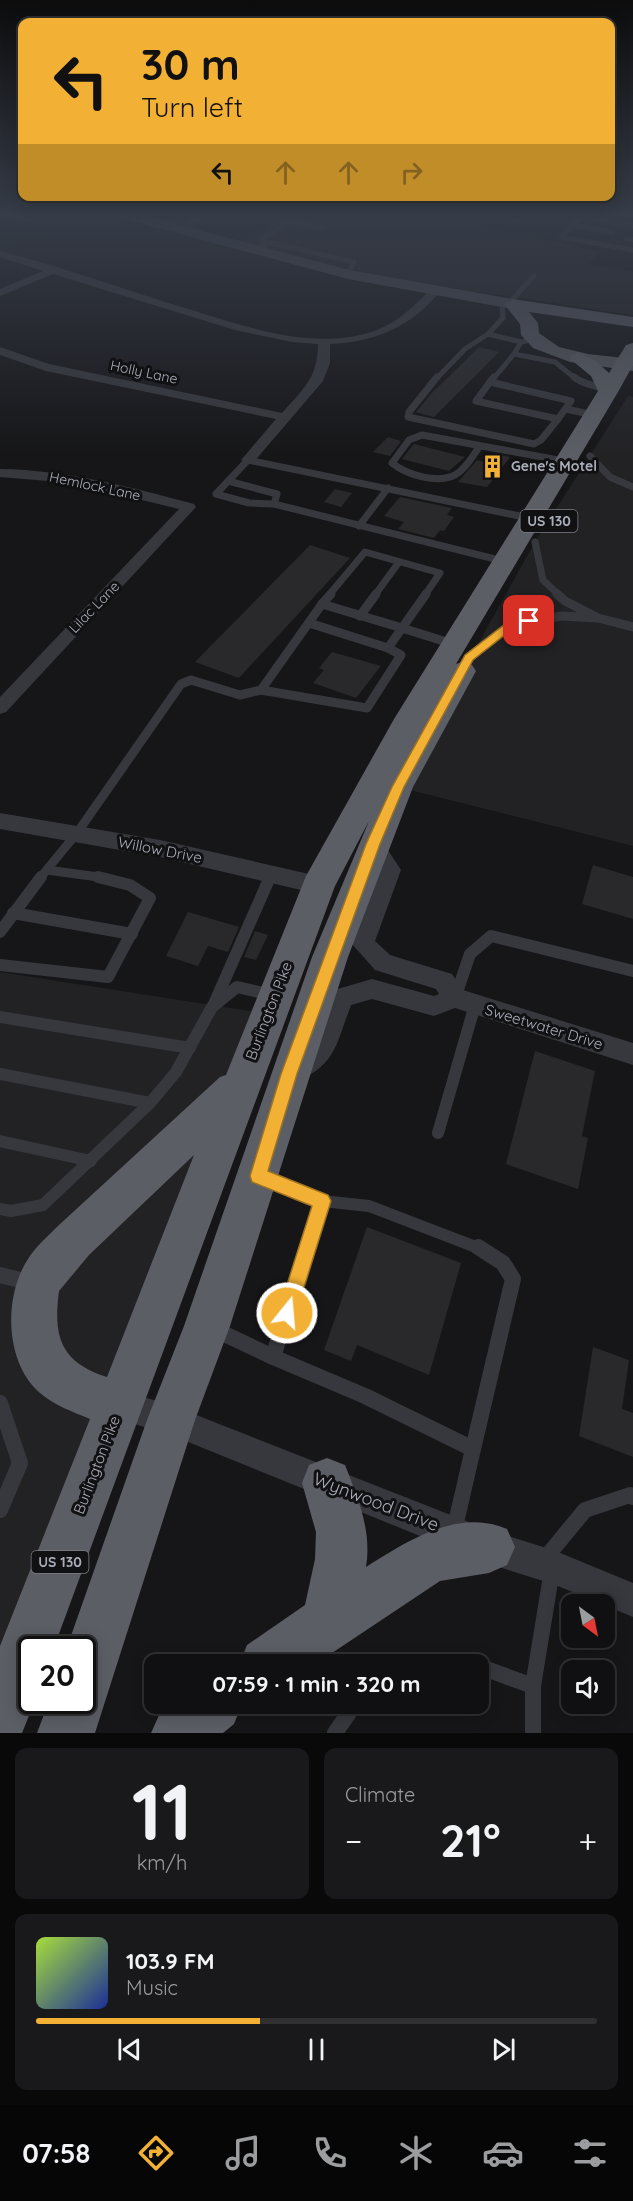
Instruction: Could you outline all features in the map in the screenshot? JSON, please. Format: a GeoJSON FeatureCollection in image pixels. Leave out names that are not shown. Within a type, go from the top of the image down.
{"type":"FeatureCollection","features":[{"type":"Feature","properties":{"kind":"highway"},"geometry":{"type":"LineString","coordinates":[[564,358],[599,371],[613,383]]}},
{"type":"Feature","properties":{"kind":"highway","name":"Burlington Pike"},"geometry":{"type":"LineString","coordinates":[[0,1718],[318,885],[404,726],[461,650],[577,459],[613,383]]}},
{"type":"Feature","properties":{"kind":"highway","name":"Burlington Pike"},"geometry":{"type":"LineString","coordinates":[[577,459],[613,383]]}},
{"type":"Feature","properties":{"kind":"highway","name":"Burlington Pike"},"geometry":{"type":"LineString","coordinates":[[96,1642],[171,1420],[207,1326],[258,1176],[289,1074],[373,844],[502,561],[532,530]]}},
{"type":"Feature","properties":{"kind":"highway"},"geometry":{"type":"LineString","coordinates":[[119,1405],[93,1397],[46,1369],[38,1353],[34,1330],[19,1280],[63,1252],[240,1085]]}},
{"type":"Feature","properties":{"kind":"highway"},"geometry":{"type":"LineString","coordinates":[[327,1483],[342,1532],[341,1559],[329,1621]]}},
{"type":"Feature","properties":{"kind":"highway"},"geometry":{"type":"LineString","coordinates":[[282,1654],[329,1621],[431,1556],[471,1540]]}},
{"type":"Feature","properties":{"kind":"highway"},"geometry":{"type":"LineString","coordinates":[[66,1733],[73,1714]]}},
{"type":"Feature","properties":{"kind":"highway"},"geometry":{"type":"LineString","coordinates":[[180,1733],[202,1714]]}},
{"type":"Feature","properties":{"kind":"main road"},"geometry":{"type":"LineString","coordinates":[[452,294],[633,322]]}},
{"type":"Feature","properties":{"kind":"main road"},"geometry":{"type":"LineString","coordinates":[[508,303],[527,335],[564,358],[613,383]]}},
{"type":"Feature","properties":{"kind":"main road"},"geometry":{"type":"LineString","coordinates":[[527,335],[575,314]]}},
{"type":"Feature","properties":{"kind":"street"},"geometry":{"type":"LineString","coordinates":[[129,294],[251,330],[297,340],[324,341],[372,335],[397,325],[409,317],[432,294]]}},
{"type":"Feature","properties":{"kind":"street"},"geometry":{"type":"LineString","coordinates":[[248,460],[317,381],[324,363],[324,341]]}},
{"type":"Feature","properties":{"kind":"street","name":"Holly Lane"},"geometry":{"type":"LineString","coordinates":[[0,351],[46,367],[284,417]]}},
{"type":"Feature","properties":{"kind":"street","name":"Hemlock Lane"},"geometry":{"type":"LineString","coordinates":[[0,473],[51,475],[80,480],[189,507]]}},
{"type":"Feature","properties":{"kind":"street","name":"Lilac Lane"},"geometry":{"type":"LineString","coordinates":[[0,708],[189,507]]}},
{"type":"Feature","properties":{"kind":"street","name":"Willow Drive"},"geometry":{"type":"LineString","coordinates":[[0,821],[77,833],[272,872],[318,885]]}},
{"type":"Feature","properties":{"kind":"street","name":"Sweetwater Drive"},"geometry":{"type":"LineString","coordinates":[[373,844],[390,870],[363,944],[383,963],[444,981],[465,1002]]}},
{"type":"Feature","properties":{"kind":"street","name":"Sweetwater Drive"},"geometry":{"type":"LineString","coordinates":[[289,1074],[321,1053],[342,998],[372,989],[434,1006],[465,1002],[633,1054]]}},
{"type":"Feature","properties":{"kind":"street","name":"Wynwood Drive"},"geometry":{"type":"LineString","coordinates":[[119,1405],[171,1420],[471,1540],[547,1565],[633,1600]]}},
{"type":"Feature","properties":{"kind":"lane"},"geometry":{"type":"LineString","coordinates":[[517,294],[508,303],[503,318],[488,334],[474,340],[461,353],[408,417],[534,444],[541,440],[558,419],[613,383]]}},
{"type":"Feature","properties":{"kind":"lane"},"geometry":{"type":"LineString","coordinates":[[488,334],[527,335]]}},
{"type":"Feature","properties":{"kind":"lane"},"geometry":{"type":"LineString","coordinates":[[527,335],[476,401],[558,419]]}},
{"type":"Feature","properties":{"kind":"lane"},"geometry":{"type":"LineString","coordinates":[[514,354],[564,358]]}},
{"type":"Feature","properties":{"kind":"lane"},"geometry":{"type":"LineString","coordinates":[[490,382],[572,401],[613,383]]}},
{"type":"Feature","properties":{"kind":"lane"},"geometry":{"type":"LineString","coordinates":[[480,446],[457,474],[445,479],[399,471],[392,463],[409,440],[422,435],[480,446],[577,459],[633,487]]}},
{"type":"Feature","properties":{"kind":"lane"},"geometry":{"type":"LineString","coordinates":[[502,561],[274,504],[249,503],[216,494],[248,460],[481,508],[532,530],[543,580],[565,601],[598,618]]}},
{"type":"Feature","properties":{"kind":"lane"},"geometry":{"type":"LineString","coordinates":[[228,481],[277,494],[274,504]]}},
{"type":"Feature","properties":{"kind":"lane"},"geometry":{"type":"LineString","coordinates":[[359,526],[388,488]]}},
{"type":"Feature","properties":{"kind":"lane"},"geometry":{"type":"LineString","coordinates":[[261,690],[322,604],[365,552],[440,573],[388,648]]}},
{"type":"Feature","properties":{"kind":"lane"},"geometry":{"type":"LineString","coordinates":[[360,616],[399,562]]}},
{"type":"Feature","properties":{"kind":"lane"},"geometry":{"type":"LineString","coordinates":[[322,604],[461,650],[513,623],[562,616],[598,618],[633,627]]}},
{"type":"Feature","properties":{"kind":"lane"},"geometry":{"type":"LineString","coordinates":[[0,932],[77,833],[181,684],[191,680],[240,695],[261,690],[367,708],[401,655],[388,648],[309,623]]}},
{"type":"Feature","properties":{"kind":"lane"},"geometry":{"type":"LineString","coordinates":[[0,965],[108,977],[150,898],[143,889],[125,883],[47,870]]}},
{"type":"Feature","properties":{"kind":"lane"},"geometry":{"type":"LineString","coordinates":[[0,1209],[11,1212],[44,1205],[150,1103],[176,1072],[212,1007],[272,872]]}},
{"type":"Feature","properties":{"kind":"lane"},"geometry":{"type":"LineString","coordinates":[[13,913],[132,934]]}},
{"type":"Feature","properties":{"kind":"lane"},"geometry":{"type":"LineString","coordinates":[[438,1133],[465,1002],[470,951],[480,941],[492,936],[633,971]]}},
{"type":"Feature","properties":{"kind":"lane"},"geometry":{"type":"LineString","coordinates":[[212,1007],[237,987],[275,996]]}},
{"type":"Feature","properties":{"kind":"lane"},"geometry":{"type":"LineString","coordinates":[[0,1017],[190,1048]]}},
{"type":"Feature","properties":{"kind":"lane"},"geometry":{"type":"LineString","coordinates":[[0,1074],[150,1103]]}},
{"type":"Feature","properties":{"kind":"lane"},"geometry":{"type":"LineString","coordinates":[[0,1141],[91,1161]]}},
{"type":"Feature","properties":{"kind":"lane"},"geometry":{"type":"LineString","coordinates":[[258,1176],[322,1201],[369,1206],[480,1248],[503,1263],[513,1279],[473,1449],[471,1540]]}},
{"type":"Feature","properties":{"kind":"lane"},"geometry":{"type":"LineString","coordinates":[[273,1357],[322,1201]]}},
{"type":"Feature","properties":{"kind":"lane"},"geometry":{"type":"LineString","coordinates":[[207,1326],[365,1396],[473,1449]]}},
{"type":"Feature","properties":{"kind":"lane"},"geometry":{"type":"LineString","coordinates":[[0,1510],[20,1463],[1,1408]]}},
{"type":"Feature","properties":{"kind":"lane"},"geometry":{"type":"LineString","coordinates":[[532,1733],[534,1686],[547,1565],[585,1510],[633,1497]]}},
{"type":"Feature","properties":{"kind":"lane"},"geometry":{"type":"LineString","coordinates":[[489,1670],[534,1686]]}},
{"type":"Feature","properties":{"kind":"lane"},"geometry":{"type":"LineString","coordinates":[[335,1733],[348,1714]]}},
{"type":"Feature","properties":{"kind":"shaded area"},"geometry":{"type":"Polygon","coordinates":[[[491,294],[633,294],[633,315],[491,294]]]}},
{"type":"Feature","properties":{"kind":"shaded area"},"geometry":{"type":"Polygon","coordinates":[[[628,396],[633,397],[633,846],[398,787],[535,542],[628,396]]]}},
{"type":"Feature","properties":{"kind":"shaded area"},"geometry":{"type":"Polygon","coordinates":[[[0,972],[268,1014],[31,1636],[18,1636],[18,1671],[0,1718],[0,972]]]}},
{"type":"Feature","properties":{"kind":"building"},"geometry":{"type":"Polygon","coordinates":[[[479,347],[499,352],[434,417],[416,412],[431,394],[479,347]]]}},
{"type":"Feature","properties":{"kind":"building"},"geometry":{"type":"Polygon","coordinates":[[[388,437],[401,441],[390,456],[373,452],[388,437]]]}},
{"type":"Feature","properties":{"kind":"building"},"geometry":{"type":"Polygon","coordinates":[[[414,444],[465,457],[449,471],[402,459],[414,444]]]}},
{"type":"Feature","properties":{"kind":"building","name":"Gene's Motel"},"geometry":{"type":"Polygon","coordinates":[[[491,453],[510,457],[487,487],[458,482],[477,460],[484,462],[491,453]]]}},
{"type":"Feature","properties":{"kind":"building"},"geometry":{"type":"Polygon","coordinates":[[[335,489],[352,493],[341,507],[324,502],[335,489]]]}},
{"type":"Feature","properties":{"kind":"building"},"geometry":{"type":"Polygon","coordinates":[[[400,497],[452,508],[447,515],[454,517],[444,531],[440,530],[434,538],[398,529],[404,522],[384,516],[400,497]]]}},
{"type":"Feature","properties":{"kind":"building"},"geometry":{"type":"Polygon","coordinates":[[[310,545],[350,558],[239,678],[195,662],[310,545]]]}},
{"type":"Feature","properties":{"kind":"building"},"geometry":{"type":"Polygon","coordinates":[[[332,652],[381,666],[356,698],[313,683],[324,670],[319,668],[332,652]]]}},
{"type":"Feature","properties":{"kind":"building"},"geometry":{"type":"Polygon","coordinates":[[[593,865],[633,877],[633,919],[582,904],[593,865]]]}},
{"type":"Feature","properties":{"kind":"building"},"geometry":{"type":"Polygon","coordinates":[[[188,912],[239,927],[228,952],[208,946],[198,966],[166,956],[188,912]]]}},
{"type":"Feature","properties":{"kind":"building"},"geometry":{"type":"Polygon","coordinates":[[[255,931],[268,935],[256,960],[244,957],[255,931]]]}},
{"type":"Feature","properties":{"kind":"building"},"geometry":{"type":"Polygon","coordinates":[[[535,1051],[595,1071],[582,1136],[588,1138],[578,1189],[506,1164],[535,1051]]]}},
{"type":"Feature","properties":{"kind":"building"},"geometry":{"type":"Polygon","coordinates":[[[367,1227],[461,1263],[429,1375],[357,1345],[351,1361],[324,1350],[367,1227]]]}},
{"type":"Feature","properties":{"kind":"building"},"geometry":{"type":"Polygon","coordinates":[[[593,1347],[629,1360],[622,1409],[633,1413],[633,1457],[579,1436],[593,1347]]]}},
{"type":"Feature","properties":{"kind":"place","name":"Gene's Motel"},"geometry":{"type":"Point","coordinates":[493,466]}},
{"type":"Feature","properties":{"kind":"route"},"geometry":{"type":"LineString","coordinates":[[287,1313],[322,1201],[258,1176],[289,1074],[330,957],[373,844],[398,787],[469,657],[513,623],[529,621]]}}]}
